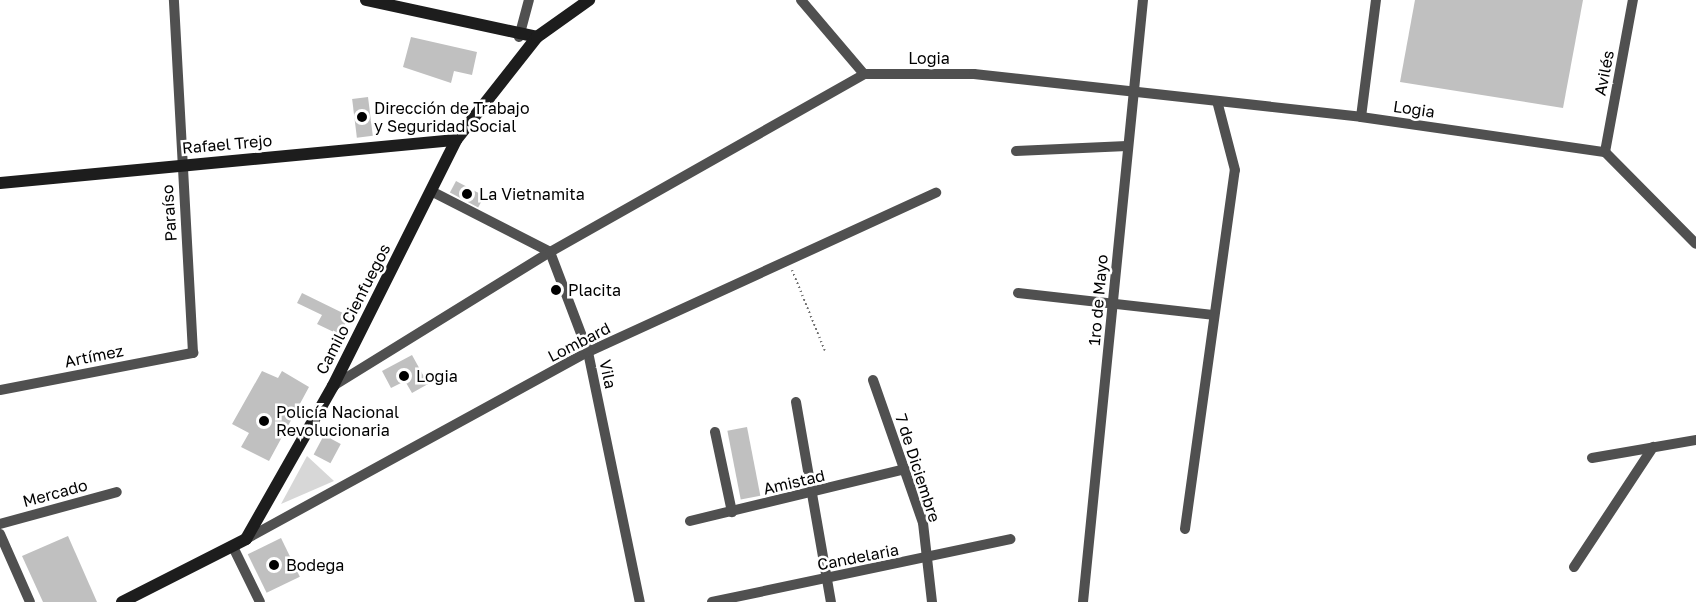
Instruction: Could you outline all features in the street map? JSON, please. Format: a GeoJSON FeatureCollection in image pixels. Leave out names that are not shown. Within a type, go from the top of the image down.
{"type":"FeatureCollection","features":[{"type":"Feature","properties":{"kind":"main road"},"geometry":{"type":"LineString","coordinates":[[366,0],[519,37],[537,37]]}},
{"type":"Feature","properties":{"kind":"main road","name":"Camilo Cienfuegos"},"geometry":{"type":"LineString","coordinates":[[122,602],[246,539],[333,386],[456,140],[537,37],[589,0]]}},
{"type":"Feature","properties":{"kind":"main road","name":"Rafael Trejo"},"geometry":{"type":"LineString","coordinates":[[0,183],[456,140]]}},
{"type":"Feature","properties":{"kind":"street","name":"Paraíso"},"geometry":{"type":"LineString","coordinates":[[174,0],[180,165],[193,353]]}},
{"type":"Feature","properties":{"kind":"street"},"geometry":{"type":"LineString","coordinates":[[519,37],[529,0]]}},
{"type":"Feature","properties":{"kind":"street"},"geometry":{"type":"LineString","coordinates":[[801,0],[864,74]]}},
{"type":"Feature","properties":{"kind":"street","name":"1ro de Mayo"},"geometry":{"type":"LineString","coordinates":[[1083,602],[1143,0]]}},
{"type":"Feature","properties":{"kind":"street"},"geometry":{"type":"LineString","coordinates":[[1361,117],[1376,0]]}},
{"type":"Feature","properties":{"kind":"street","name":"Avilés"},"geometry":{"type":"LineString","coordinates":[[1605,152],[1633,0]]}},
{"type":"Feature","properties":{"kind":"street","name":"Logia"},"geometry":{"type":"LineString","coordinates":[[333,386],[550,252],[864,74],[974,74],[1361,117],[1605,152]]}},
{"type":"Feature","properties":{"kind":"street"},"geometry":{"type":"LineString","coordinates":[[1185,529],[1235,170],[1217,101]]}},
{"type":"Feature","properties":{"kind":"street"},"geometry":{"type":"LineString","coordinates":[[1016,151],[1127,146]]}},
{"type":"Feature","properties":{"kind":"street"},"geometry":{"type":"LineString","coordinates":[[1605,152],[1696,244]]}},
{"type":"Feature","properties":{"kind":"street"},"geometry":{"type":"LineString","coordinates":[[430,191],[550,252]]}},
{"type":"Feature","properties":{"kind":"street","name":"Lombard"},"geometry":{"type":"LineString","coordinates":[[246,539],[588,352],[936,193]]}},
{"type":"Feature","properties":{"kind":"street","name":"Vila"},"geometry":{"type":"LineString","coordinates":[[550,252],[588,352],[640,602]]}},
{"type":"Feature","properties":{"kind":"street"},"geometry":{"type":"LineString","coordinates":[[1018,293],[1213,315]]}},
{"type":"Feature","properties":{"kind":"street","name":"Artímez"},"geometry":{"type":"LineString","coordinates":[[0,390],[193,353]]}},
{"type":"Feature","properties":{"kind":"street","name":"7 de Diciembre"},"geometry":{"type":"LineString","coordinates":[[873,380],[923,523],[925,560],[932,602]]}},
{"type":"Feature","properties":{"kind":"street"},"geometry":{"type":"LineString","coordinates":[[796,402],[825,579],[831,602]]}},
{"type":"Feature","properties":{"kind":"street"},"geometry":{"type":"LineString","coordinates":[[715,432],[732,512]]}},
{"type":"Feature","properties":{"kind":"street"},"geometry":{"type":"LineString","coordinates":[[1592,458],[1696,440]]}},
{"type":"Feature","properties":{"kind":"street"},"geometry":{"type":"LineString","coordinates":[[1574,567],[1653,447]]}},
{"type":"Feature","properties":{"kind":"street","name":"Amistad"},"geometry":{"type":"LineString","coordinates":[[690,521],[811,494],[905,469]]}},
{"type":"Feature","properties":{"kind":"street","name":"Mercado"},"geometry":{"type":"LineString","coordinates":[[0,524],[117,492]]}},
{"type":"Feature","properties":{"kind":"street"},"geometry":{"type":"LineString","coordinates":[[0,534],[30,602]]}},
{"type":"Feature","properties":{"kind":"street","name":"Candelaria"},"geometry":{"type":"LineString","coordinates":[[712,602],[758,597],[825,579],[925,560],[1010,539]]}},
{"type":"Feature","properties":{"kind":"street"},"geometry":{"type":"LineString","coordinates":[[233,547],[260,602]]}},
{"type":"Feature","properties":{"kind":"path"},"geometry":{"type":"LineString","coordinates":[[788,261],[825,351]]}},
{"type":"Feature","properties":{"kind":"shaded area"},"geometry":{"type":"Polygon","coordinates":[[[307,456],[334,481],[281,504],[307,456]]]}},
{"type":"Feature","properties":{"kind":"building"},"geometry":{"type":"Polygon","coordinates":[[[1415,0],[1583,0],[1563,108],[1400,82],[1415,0]]]}},
{"type":"Feature","properties":{"kind":"building"},"geometry":{"type":"Polygon","coordinates":[[[411,37],[477,52],[472,75],[454,71],[451,83],[403,67],[411,37]]]}},
{"type":"Feature","properties":{"kind":"building","name":"Dirección de Trabajo y Seguridad Social"},"geometry":{"type":"Polygon","coordinates":[[[368,97],[373,136],[357,138],[352,99],[368,97]]]}},
{"type":"Feature","properties":{"kind":"building","name":"La Vietnamita"},"geometry":{"type":"Polygon","coordinates":[[[456,181],[484,196],[478,208],[450,192],[456,181]]]}},
{"type":"Feature","properties":{"kind":"building"},"geometry":{"type":"Polygon","coordinates":[[[302,293],[349,316],[340,335],[317,324],[322,315],[297,303],[302,293]]]}},
{"type":"Feature","properties":{"kind":"building","name":"Logia"},"geometry":{"type":"Polygon","coordinates":[[[412,355],[428,384],[412,393],[405,381],[391,388],[382,371],[412,355]]]}},
{"type":"Feature","properties":{"kind":"building"},"geometry":{"type":"Polygon","coordinates":[[[262,371],[278,378],[282,371],[309,387],[269,461],[241,447],[249,433],[232,424],[262,371]]]}},
{"type":"Feature","properties":{"kind":"building"},"geometry":{"type":"Polygon","coordinates":[[[747,427],[760,496],[741,500],[727,431],[747,427]]]}},
{"type":"Feature","properties":{"kind":"building"},"geometry":{"type":"Polygon","coordinates":[[[324,435],[341,444],[330,463],[314,454],[324,435]]]}},
{"type":"Feature","properties":{"kind":"building"},"geometry":{"type":"Polygon","coordinates":[[[68,536],[97,602],[43,602],[22,556],[68,536]]]}},
{"type":"Feature","properties":{"kind":"building","name":"Bodega"},"geometry":{"type":"Polygon","coordinates":[[[281,538],[300,577],[267,593],[248,554],[281,538]]]}},
{"type":"Feature","properties":{"kind":"place","name":"Dirección de Trabajo y Seguridad Social"},"geometry":{"type":"Point","coordinates":[362,117]}},
{"type":"Feature","properties":{"kind":"place","name":"La Vietnamita"},"geometry":{"type":"Point","coordinates":[467,194]}},
{"type":"Feature","properties":{"kind":"place","name":"Placita"},"geometry":{"type":"Point","coordinates":[556,290]}},
{"type":"Feature","properties":{"kind":"place","name":"Logia"},"geometry":{"type":"Point","coordinates":[404,376]}},
{"type":"Feature","properties":{"kind":"place","name":"Policía Nacional Revolucionaria"},"geometry":{"type":"Point","coordinates":[264,421]}},
{"type":"Feature","properties":{"kind":"place","name":"Bodega"},"geometry":{"type":"Point","coordinates":[274,565]}}]}
